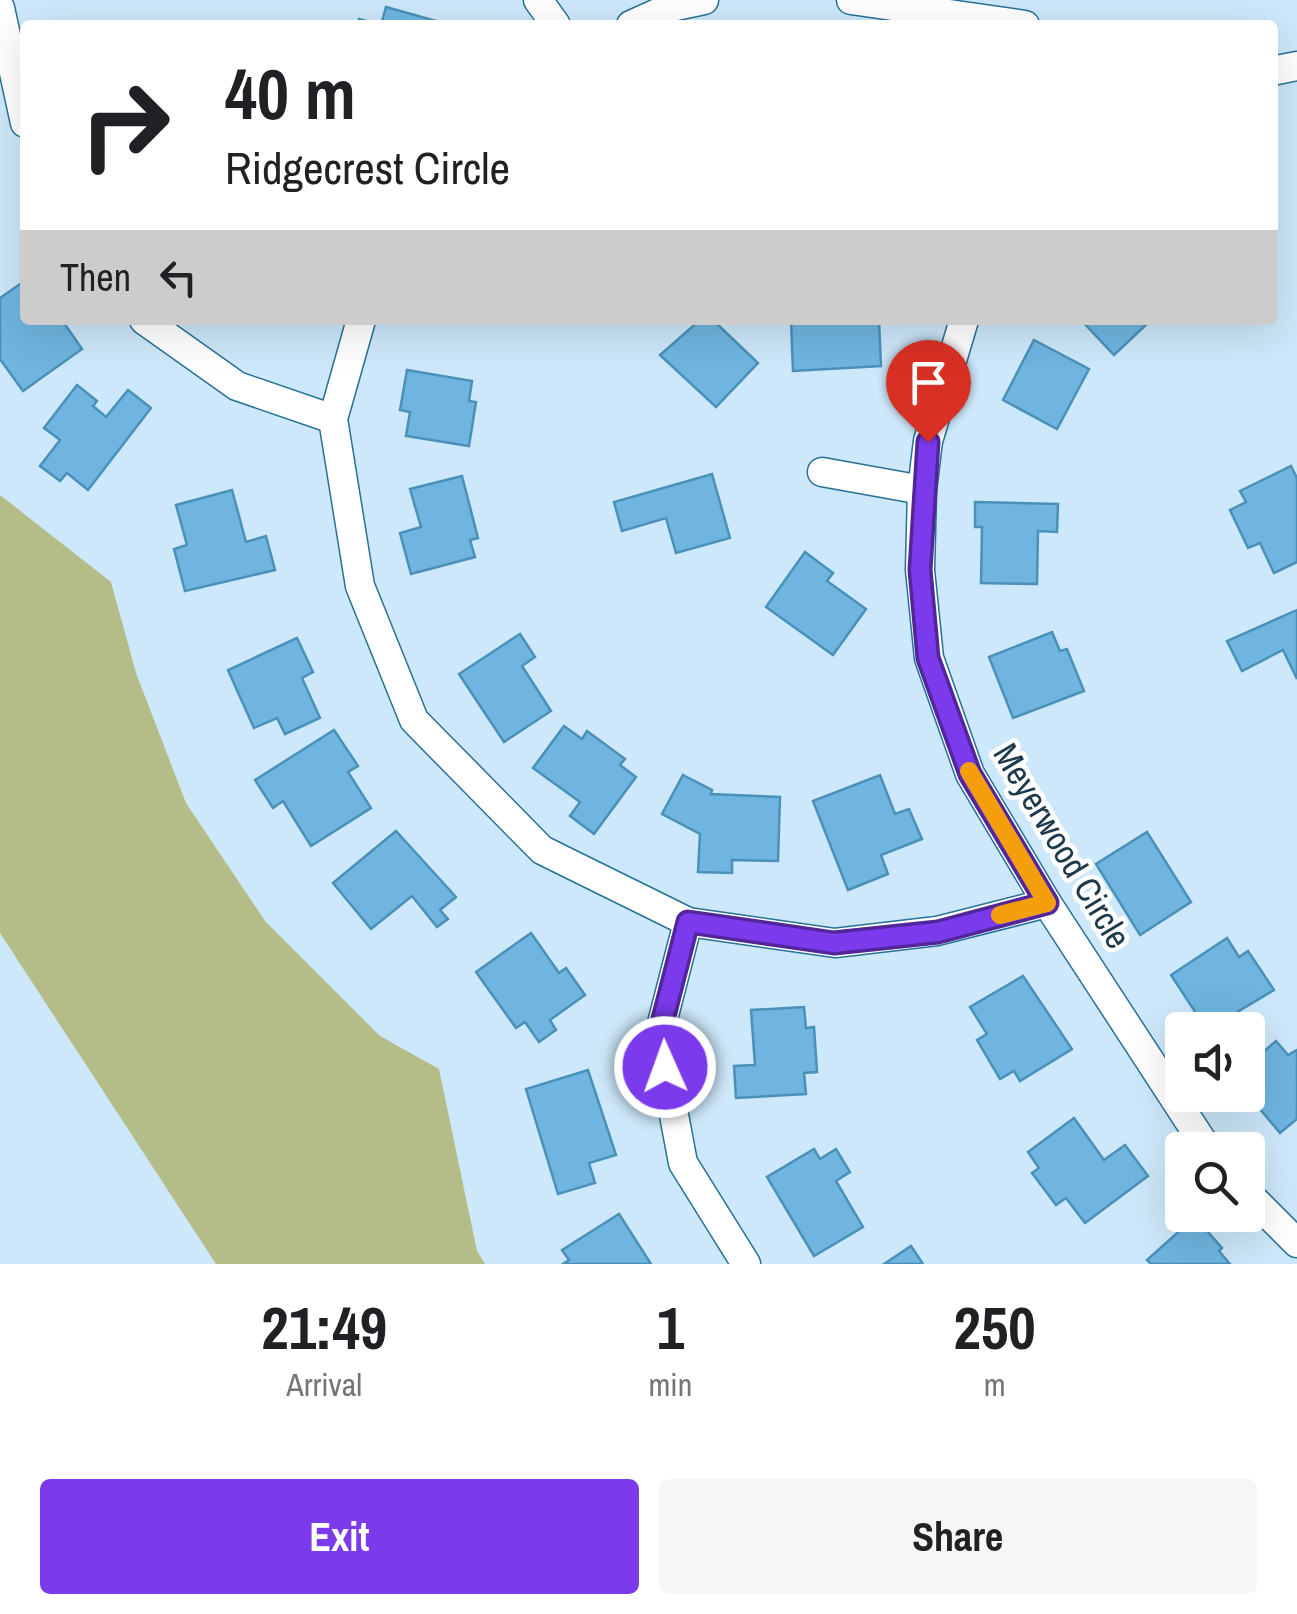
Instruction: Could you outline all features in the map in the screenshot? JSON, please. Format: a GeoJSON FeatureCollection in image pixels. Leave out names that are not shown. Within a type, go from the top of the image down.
{"type":"FeatureCollection","features":[{"type":"Feature","properties":{"kind":"street"},"geometry":{"type":"LineString","coordinates":[[642,20],[671,7],[704,0]]}},
{"type":"Feature","properties":{"kind":"street"},"geometry":{"type":"LineString","coordinates":[[851,0],[989,20]]}},
{"type":"Feature","properties":{"kind":"street"},"geometry":{"type":"LineString","coordinates":[[0,8],[20,100]]}},
{"type":"Feature","properties":{"kind":"street"},"geometry":{"type":"LineString","coordinates":[[151,325],[237,386],[333,420]]}},
{"type":"Feature","properties":{"kind":"street"},"geometry":{"type":"LineString","coordinates":[[360,325],[333,420],[360,586],[414,720],[542,850],[688,922],[834,943],[938,932],[1047,903]]}},
{"type":"Feature","properties":{"kind":"street","name":"Meyerwood Circle"},"geometry":{"type":"LineString","coordinates":[[963,325],[928,442],[922,490],[920,570],[928,658],[970,774],[1047,903],[1196,1132]]}},
{"type":"Feature","properties":{"kind":"street"},"geometry":{"type":"LineString","coordinates":[[822,472],[922,490]]}},
{"type":"Feature","properties":{"kind":"street"},"geometry":{"type":"LineString","coordinates":[[688,922],[659,1035],[683,1163],[746,1264]]}},
{"type":"Feature","properties":{"kind":"street"},"geometry":{"type":"LineString","coordinates":[[1265,1211],[1297,1243]]}},
{"type":"Feature","properties":{"kind":"green space"},"geometry":{"type":"Polygon","coordinates":[[[0,495],[111,582],[136,673],[186,803],[265,921],[380,1036],[439,1069],[477,1251],[485,1264],[216,1264],[0,933],[0,495]]]}},
{"type":"Feature","properties":{"kind":"building"},"geometry":{"type":"Polygon","coordinates":[[[386,7],[433,20],[382,20],[386,7]]]}},
{"type":"Feature","properties":{"kind":"building"},"geometry":{"type":"Polygon","coordinates":[[[20,284],[20,325],[65,325],[82,349],[23,391],[0,359],[0,298],[20,284]]]}},
{"type":"Feature","properties":{"kind":"building"},"geometry":{"type":"Polygon","coordinates":[[[694,325],[718,325],[758,363],[716,407],[660,355],[694,325]]]}},
{"type":"Feature","properties":{"kind":"building"},"geometry":{"type":"Polygon","coordinates":[[[791,325],[879,325],[881,366],[793,371],[791,325]]]}},
{"type":"Feature","properties":{"kind":"building"},"geometry":{"type":"Polygon","coordinates":[[[1086,325],[1146,325],[1114,355],[1086,325]]]}},
{"type":"Feature","properties":{"kind":"building"},"geometry":{"type":"Polygon","coordinates":[[[1034,340],[1089,369],[1057,429],[1003,400],[1034,340]]]}},
{"type":"Feature","properties":{"kind":"building"},"geometry":{"type":"Polygon","coordinates":[[[407,370],[472,381],[469,401],[476,402],[469,446],[406,436],[410,412],[400,410],[407,370]]]}},
{"type":"Feature","properties":{"kind":"building"},"geometry":{"type":"Polygon","coordinates":[[[77,385],[97,401],[93,406],[106,417],[128,390],[151,408],[88,490],[67,473],[60,481],[40,466],[60,440],[44,428],[77,385]]]}},
{"type":"Feature","properties":{"kind":"building"},"geometry":{"type":"Polygon","coordinates":[[[1291,466],[1297,478],[1297,562],[1274,573],[1260,543],[1248,548],[1230,510],[1246,502],[1240,491],[1291,466]]]}},
{"type":"Feature","properties":{"kind":"building"},"geometry":{"type":"Polygon","coordinates":[[[712,474],[730,538],[676,553],[666,518],[622,531],[614,502],[712,474]]]}},
{"type":"Feature","properties":{"kind":"building"},"geometry":{"type":"Polygon","coordinates":[[[462,476],[478,538],[470,540],[475,557],[411,574],[400,533],[421,527],[410,489],[462,476]]]}},
{"type":"Feature","properties":{"kind":"building"},"geometry":{"type":"Polygon","coordinates":[[[232,490],[246,542],[266,536],[275,570],[185,591],[174,549],[187,545],[176,505],[232,490]]]}},
{"type":"Feature","properties":{"kind":"building"},"geometry":{"type":"Polygon","coordinates":[[[975,502],[1058,504],[1057,532],[1038,531],[1037,584],[981,583],[982,527],[975,527],[975,502]]]}},
{"type":"Feature","properties":{"kind":"building"},"geometry":{"type":"Polygon","coordinates":[[[805,552],[833,573],[827,581],[866,609],[833,655],[766,607],[805,552]]]}},
{"type":"Feature","properties":{"kind":"building"},"geometry":{"type":"Polygon","coordinates":[[[1297,610],[1297,679],[1283,650],[1242,671],[1227,641],[1297,610]]]}},
{"type":"Feature","properties":{"kind":"building"},"geometry":{"type":"Polygon","coordinates":[[[1052,632],[1060,651],[1067,649],[1084,691],[1013,718],[989,657],[1052,632]]]}},
{"type":"Feature","properties":{"kind":"building"},"geometry":{"type":"Polygon","coordinates":[[[520,634],[535,657],[522,666],[551,711],[504,742],[459,674],[520,634]]]}},
{"type":"Feature","properties":{"kind":"building"},"geometry":{"type":"Polygon","coordinates":[[[297,638],[313,672],[302,678],[320,718],[285,734],[277,718],[254,728],[228,670],[297,638]]]}},
{"type":"Feature","properties":{"kind":"building"},"geometry":{"type":"Polygon","coordinates":[[[564,726],[582,739],[587,731],[625,759],[620,765],[636,777],[594,834],[570,816],[580,802],[533,768],[564,726]]]}},
{"type":"Feature","properties":{"kind":"building"},"geometry":{"type":"Polygon","coordinates":[[[334,730],[358,766],[348,772],[371,808],[311,846],[283,801],[273,808],[255,780],[334,730]]]}},
{"type":"Feature","properties":{"kind":"building"},"geometry":{"type":"Polygon","coordinates":[[[683,775],[712,790],[711,794],[780,797],[778,861],[732,860],[732,873],[698,872],[700,834],[662,814],[683,775]]]}},
{"type":"Feature","properties":{"kind":"building"},"geometry":{"type":"Polygon","coordinates":[[[880,775],[895,814],[909,809],[922,839],[881,855],[888,874],[848,890],[813,801],[880,775]]]}},
{"type":"Feature","properties":{"kind":"building"},"geometry":{"type":"Polygon","coordinates":[[[396,831],[456,897],[440,910],[448,919],[437,927],[412,896],[371,929],[333,883],[396,831]]]}},
{"type":"Feature","properties":{"kind":"building"},"geometry":{"type":"Polygon","coordinates":[[[1147,832],[1191,902],[1140,935],[1096,864],[1147,832]]]}},
{"type":"Feature","properties":{"kind":"building"},"geometry":{"type":"Polygon","coordinates":[[[531,933],[559,973],[566,968],[585,995],[550,1020],[556,1030],[539,1042],[525,1022],[516,1028],[476,972],[531,933]]]}},
{"type":"Feature","properties":{"kind":"building"},"geometry":{"type":"Polygon","coordinates":[[[1227,938],[1239,957],[1248,951],[1274,990],[1237,1012],[1195,1012],[1171,975],[1227,938]]]}},
{"type":"Feature","properties":{"kind":"building"},"geometry":{"type":"Polygon","coordinates":[[[1023,976],[1072,1049],[1020,1081],[1014,1071],[1000,1079],[977,1040],[987,1034],[970,1007],[1023,976]]]}},
{"type":"Feature","properties":{"kind":"building"},"geometry":{"type":"Polygon","coordinates":[[[804,1007],[806,1028],[814,1027],[817,1072],[804,1073],[806,1094],[736,1098],[734,1066],[755,1065],[751,1010],[804,1007]]]}},
{"type":"Feature","properties":{"kind":"building"},"geometry":{"type":"Polygon","coordinates":[[[1276,1041],[1288,1055],[1297,1050],[1297,1119],[1280,1133],[1262,1112],[1265,1051],[1276,1041]]]}},
{"type":"Feature","properties":{"kind":"building"},"geometry":{"type":"Polygon","coordinates":[[[588,1070],[616,1155],[589,1163],[595,1183],[558,1194],[526,1089],[588,1070]]]}},
{"type":"Feature","properties":{"kind":"building"},"geometry":{"type":"Polygon","coordinates":[[[1074,1118],[1104,1160],[1125,1145],[1148,1176],[1085,1223],[1066,1198],[1056,1205],[1032,1173],[1039,1168],[1028,1152],[1074,1118]]]}},
{"type":"Feature","properties":{"kind":"building"},"geometry":{"type":"Polygon","coordinates":[[[814,1149],[820,1159],[836,1149],[850,1172],[836,1181],[863,1227],[814,1256],[767,1177],[814,1149]]]}},
{"type":"Feature","properties":{"kind":"building"},"geometry":{"type":"Polygon","coordinates":[[[619,1214],[651,1264],[563,1264],[569,1260],[562,1250],[619,1214]]]}},
{"type":"Feature","properties":{"kind":"building"},"geometry":{"type":"Polygon","coordinates":[[[1178,1232],[1208,1232],[1230,1264],[1151,1264],[1147,1260],[1178,1232]]]}},
{"type":"Feature","properties":{"kind":"building"},"geometry":{"type":"Polygon","coordinates":[[[911,1246],[923,1264],[884,1264],[911,1246]]]}},
{"type":"Feature","properties":{"kind":"slow traffic"},"geometry":{"type":"LineString","coordinates":[[969,771],[1047,903],[1000,915]]}},
{"type":"Feature","properties":{"kind":"route"},"geometry":{"type":"LineString","coordinates":[[665,1067],[659,1035],[688,922],[834,943],[938,932],[1047,903],[970,774],[928,658],[920,570],[928,442]]}}]}
